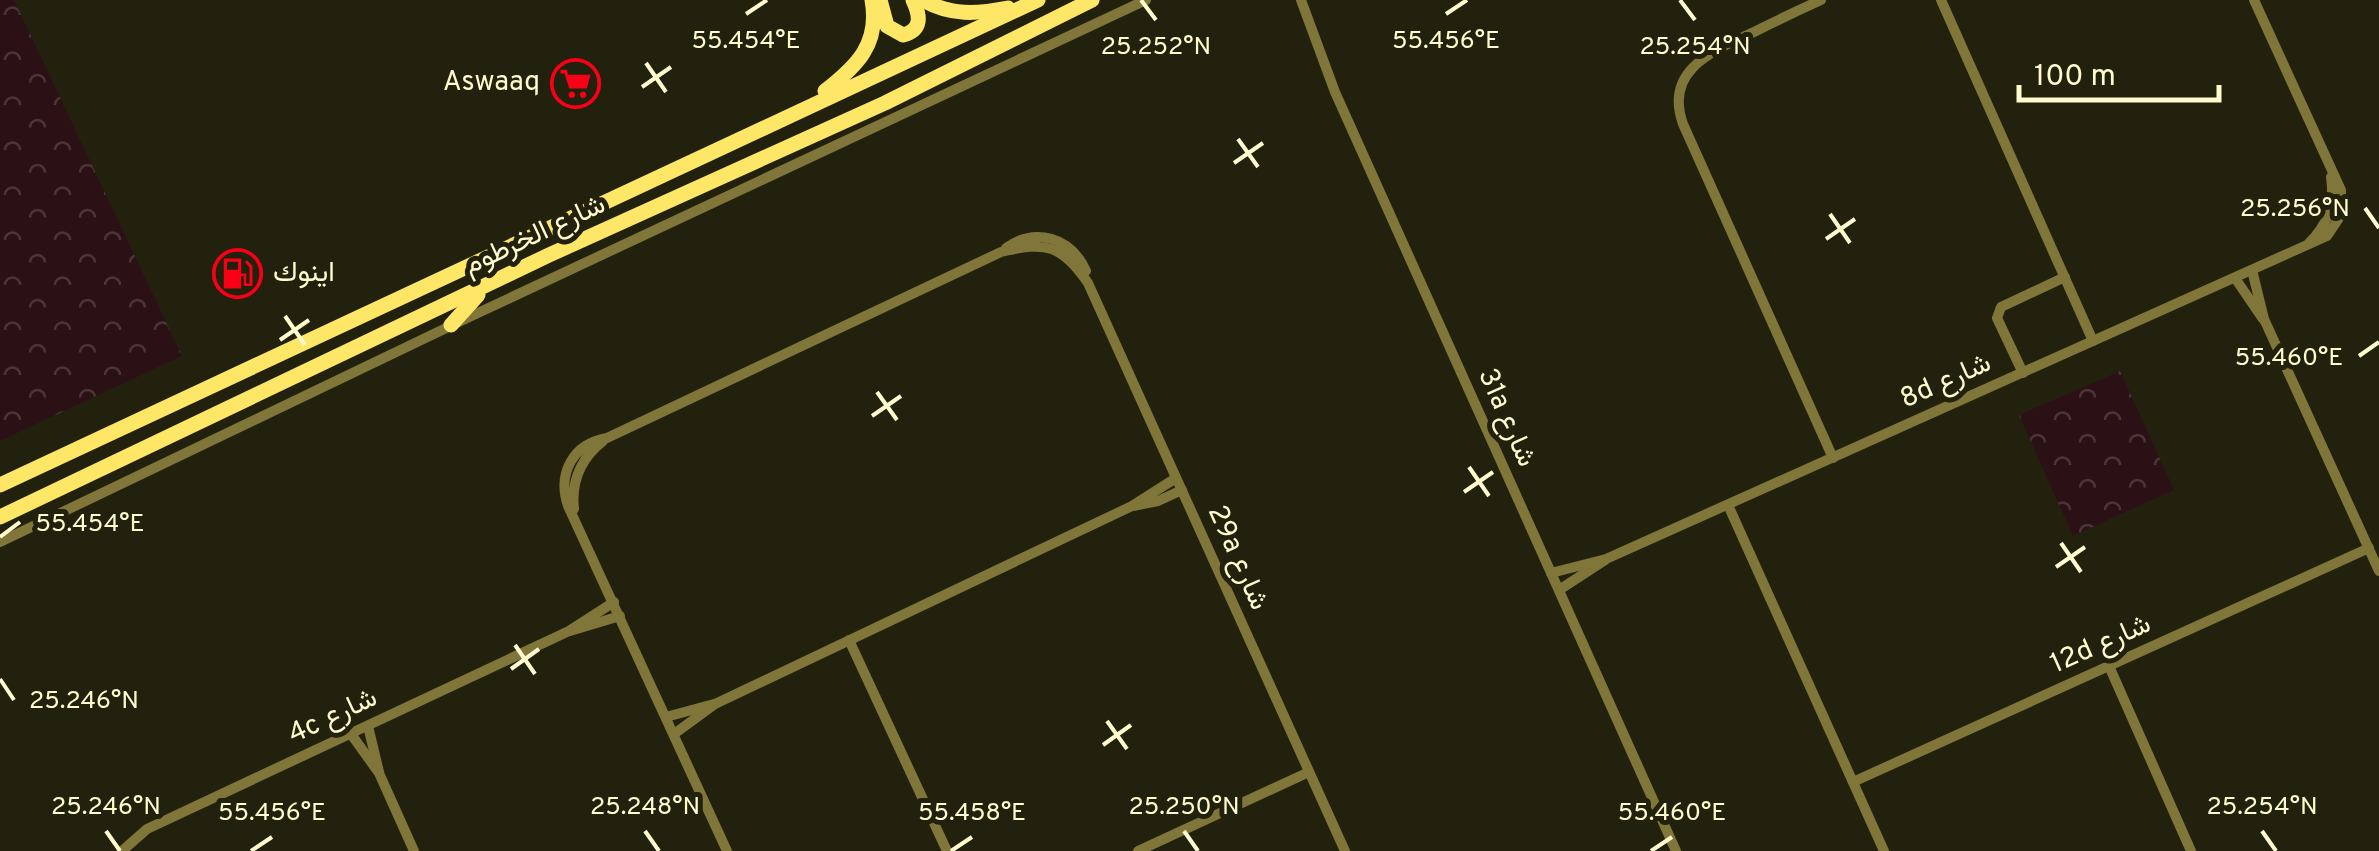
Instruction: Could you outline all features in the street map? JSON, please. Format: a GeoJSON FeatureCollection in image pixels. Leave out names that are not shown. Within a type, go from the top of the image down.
{"type":"FeatureCollection","features":[{"type":"Feature","properties":{"kind":"main road"},"geometry":{"type":"LineString","coordinates":[[801,108],[864,56],[873,30],[872,0]]}},
{"type":"Feature","properties":{"kind":"main road"},"geometry":{"type":"LineString","coordinates":[[880,0],[887,26],[903,35],[910,34],[920,18],[913,0]]}},
{"type":"Feature","properties":{"kind":"main road"},"geometry":{"type":"LineString","coordinates":[[923,0],[943,10],[959,12],[987,12],[1035,2]]}},
{"type":"Feature","properties":{"kind":"main road","name":"شارع الخرطوم"},"geometry":{"type":"LineString","coordinates":[[0,516],[549,256],[886,103],[1092,0]]}},
{"type":"Feature","properties":{"kind":"main road","name":"شارع الخرطوم"},"geometry":{"type":"LineString","coordinates":[[0,486],[801,108],[1035,2]]}},
{"type":"Feature","properties":{"kind":"main road"},"geometry":{"type":"LineString","coordinates":[[538,231],[549,256]]}},
{"type":"Feature","properties":{"kind":"main road"},"geometry":{"type":"LineString","coordinates":[[451,326],[484,287]]}},
{"type":"Feature","properties":{"kind":"street"},"geometry":{"type":"LineString","coordinates":[[0,542],[1146,0]]}},
{"type":"Feature","properties":{"kind":"street","name":"31a شارع"},"geometry":{"type":"LineString","coordinates":[[1302,0],[1335,92],[1676,851]]}},
{"type":"Feature","properties":{"kind":"street"},"geometry":{"type":"LineString","coordinates":[[1821,0],[1712,52],[1688,72],[1679,90],[1678,113],[1832,458]]}},
{"type":"Feature","properties":{"kind":"street"},"geometry":{"type":"LineString","coordinates":[[1940,0],[2094,341]]}},
{"type":"Feature","properties":{"kind":"street","name":"8d شارع"},"geometry":{"type":"LineString","coordinates":[[1552,574],[1606,559],[2304,247],[2335,214],[2341,190],[2254,0]]}},
{"type":"Feature","properties":{"kind":"street","name":"29a شارع"},"geometry":{"type":"LineString","coordinates":[[608,438],[1002,252],[1022,239],[1053,243],[1076,253],[1344,851]]}},
{"type":"Feature","properties":{"kind":"street"},"geometry":{"type":"LineString","coordinates":[[2252,270],[2264,320]]}},
{"type":"Feature","properties":{"kind":"street"},"geometry":{"type":"LineString","coordinates":[[2022,372],[1997,318],[2001,307],[2065,277]]}},
{"type":"Feature","properties":{"kind":"street"},"geometry":{"type":"LineString","coordinates":[[2235,278],[2264,320],[2379,572]]}},
{"type":"Feature","properties":{"kind":"street"},"geometry":{"type":"LineString","coordinates":[[608,438],[587,444],[572,457],[565,474],[568,506],[727,851]]}},
{"type":"Feature","properties":{"kind":"street"},"geometry":{"type":"LineString","coordinates":[[576,520],[573,488],[579,468],[591,451],[608,438]]}},
{"type":"Feature","properties":{"kind":"street"},"geometry":{"type":"LineString","coordinates":[[674,734],[715,704],[1132,506],[1176,478]]}},
{"type":"Feature","properties":{"kind":"street"},"geometry":{"type":"LineString","coordinates":[[1132,506],[1158,501],[1182,490]]}},
{"type":"Feature","properties":{"kind":"street"},"geometry":{"type":"LineString","coordinates":[[1728,505],[1884,851]]}},
{"type":"Feature","properties":{"kind":"street","name":"12d شارع"},"geometry":{"type":"LineString","coordinates":[[1853,782],[2369,548]]}},
{"type":"Feature","properties":{"kind":"street","name":"8d شارع"},"geometry":{"type":"LineString","coordinates":[[1559,590],[1606,559]]}},
{"type":"Feature","properties":{"kind":"street","name":"4c شارع"},"geometry":{"type":"LineString","coordinates":[[122,851],[147,829],[569,631],[614,602]]}},
{"type":"Feature","properties":{"kind":"street","name":"4c شارع"},"geometry":{"type":"LineString","coordinates":[[569,631],[620,616]]}},
{"type":"Feature","properties":{"kind":"street"},"geometry":{"type":"LineString","coordinates":[[849,640],[947,851]]}},
{"type":"Feature","properties":{"kind":"street"},"geometry":{"type":"LineString","coordinates":[[2109,666],[2191,851]]}},
{"type":"Feature","properties":{"kind":"street"},"geometry":{"type":"LineString","coordinates":[[666,717],[715,704]]}},
{"type":"Feature","properties":{"kind":"street"},"geometry":{"type":"LineString","coordinates":[[368,726],[379,773],[414,851]]}},
{"type":"Feature","properties":{"kind":"street"},"geometry":{"type":"LineString","coordinates":[[351,734],[379,773]]}},
{"type":"Feature","properties":{"kind":"street"},"geometry":{"type":"LineString","coordinates":[[1138,851],[1309,772]]}},
{"type":"Feature","properties":{"kind":"green space"},"geometry":{"type":"Polygon","coordinates":[[[0,0],[14,0],[182,356],[0,441],[0,0]]]}},
{"type":"Feature","properties":{"kind":"green space"},"geometry":{"type":"Polygon","coordinates":[[[2120,371],[2174,490],[2073,536],[2019,415],[2120,371]]]}},
{"type":"Feature","properties":{"kind":"place","name":"Aswaaq"},"geometry":{"type":"Point","coordinates":[575,83]}},
{"type":"Feature","properties":{"kind":"place","name":"اينوك"},"geometry":{"type":"Point","coordinates":[238,274]}}]}
